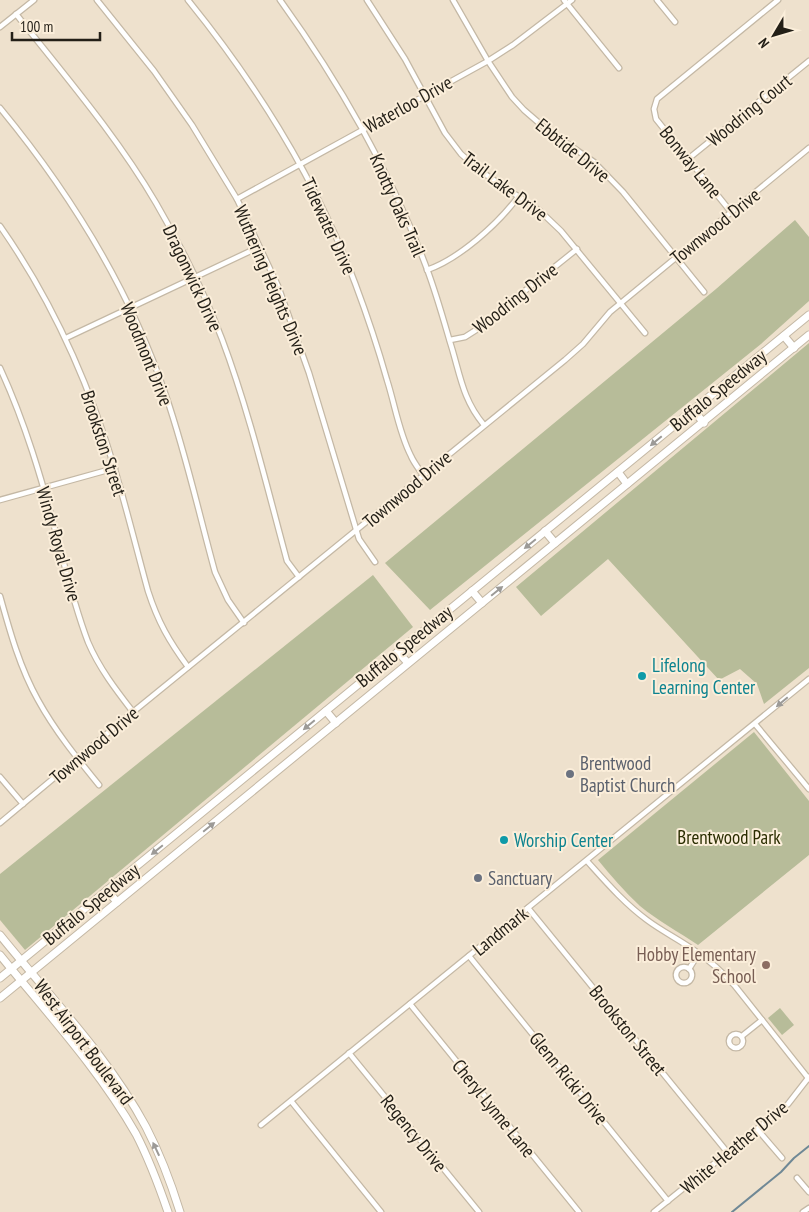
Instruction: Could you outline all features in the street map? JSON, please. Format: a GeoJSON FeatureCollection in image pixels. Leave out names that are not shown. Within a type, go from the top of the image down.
{"type":"FeatureCollection","features":[{"type":"Feature","properties":{"kind":"main road","name":"Buffalo Speedway"},"geometry":{"type":"LineString","coordinates":[[0,978],[809,315]]}},
{"type":"Feature","properties":{"kind":"main road","name":"Buffalo Speedway"},"geometry":{"type":"LineString","coordinates":[[0,998],[704,423],[809,335]]}},
{"type":"Feature","properties":{"kind":"main road"},"geometry":{"type":"LineString","coordinates":[[784,336],[794,348]]}},
{"type":"Feature","properties":{"kind":"main road"},"geometry":{"type":"LineString","coordinates":[[693,410],[704,423]]}},
{"type":"Feature","properties":{"kind":"main road"},"geometry":{"type":"LineString","coordinates":[[618,472],[628,484]]}},
{"type":"Feature","properties":{"kind":"main road"},"geometry":{"type":"LineString","coordinates":[[545,531],[555,543]]}},
{"type":"Feature","properties":{"kind":"main road"},"geometry":{"type":"LineString","coordinates":[[472,591],[482,603]]}},
{"type":"Feature","properties":{"kind":"main road"},"geometry":{"type":"LineString","coordinates":[[398,652],[408,663]]}},
{"type":"Feature","properties":{"kind":"main road"},"geometry":{"type":"LineString","coordinates":[[326,710],[336,723]]}},
{"type":"Feature","properties":{"kind":"main road"},"geometry":{"type":"LineString","coordinates":[[254,771],[263,782]]}},
{"type":"Feature","properties":{"kind":"main road"},"geometry":{"type":"LineString","coordinates":[[180,831],[189,843]]}},
{"type":"Feature","properties":{"kind":"main road"},"geometry":{"type":"LineString","coordinates":[[107,890],[117,902]]}},
{"type":"Feature","properties":{"kind":"main road","name":"West Airport Boulevard"},"geometry":{"type":"LineString","coordinates":[[0,935],[90,1043],[129,1099],[146,1127],[164,1165],[180,1212]]}},
{"type":"Feature","properties":{"kind":"main road","name":"West Airport Boulevard"},"geometry":{"type":"LineString","coordinates":[[0,955],[80,1052],[122,1112],[154,1174],[168,1212]]}},
{"type":"Feature","properties":{"kind":"main road"},"geometry":{"type":"LineString","coordinates":[[165,1203],[174,1194]]}},
{"type":"Feature","properties":{"kind":"street"},"geometry":{"type":"LineString","coordinates":[[0,27],[34,0]]}},
{"type":"Feature","properties":{"kind":"street","name":"Wuthering Heights Drive"},"geometry":{"type":"LineString","coordinates":[[97,0],[154,71],[192,125],[237,198],[278,286],[309,373],[356,531],[359,539],[375,562]]}},
{"type":"Feature","properties":{"kind":"street","name":"Tidewater Drive"},"geometry":{"type":"LineString","coordinates":[[188,0],[217,35],[246,76],[300,164],[336,237],[354,282],[385,372],[404,442],[423,475]]}},
{"type":"Feature","properties":{"kind":"street","name":"Knotty Oaks Trail"},"geometry":{"type":"LineString","coordinates":[[280,0],[303,32],[362,129],[393,190],[427,270],[450,340],[466,398],[473,412],[484,425]]}},
{"type":"Feature","properties":{"kind":"street","name":"Trail Lake Drive"},"geometry":{"type":"LineString","coordinates":[[367,0],[405,59],[445,132],[460,154],[478,170],[540,211],[561,231],[645,333]]}},
{"type":"Feature","properties":{"kind":"street","name":"Ebbtide Drive"},"geometry":{"type":"LineString","coordinates":[[453,0],[488,61],[524,110],[546,129],[594,162],[623,192],[704,292]]}},
{"type":"Feature","properties":{"kind":"street","name":"Waterloo Drive"},"geometry":{"type":"LineString","coordinates":[[237,198],[488,61],[512,46],[565,2],[572,0]]}},
{"type":"Feature","properties":{"kind":"street"},"geometry":{"type":"LineString","coordinates":[[657,0],[675,22]]}},
{"type":"Feature","properties":{"kind":"street","name":"Bonway Lane"},"geometry":{"type":"LineString","coordinates":[[732,212],[656,119],[654,109],[657,99],[778,0]]}},
{"type":"Feature","properties":{"kind":"street"},"geometry":{"type":"LineString","coordinates":[[565,2],[619,68]]}},
{"type":"Feature","properties":{"kind":"street","name":"Dragonwick Drive"},"geometry":{"type":"LineString","coordinates":[[16,14],[115,139],[156,203],[196,277],[222,339],[241,397],[287,561],[299,577]]}},
{"type":"Feature","properties":{"kind":"street","name":"Woodring Court"},"geometry":{"type":"LineString","coordinates":[[688,159],[809,61]]}},
{"type":"Feature","properties":{"kind":"street","name":"Woodmont Drive"},"geometry":{"type":"LineString","coordinates":[[0,108],[49,171],[80,216],[111,269],[146,346],[166,396],[215,572],[228,600],[244,622]]}},
{"type":"Feature","properties":{"kind":"street","name":"Townwood Drive"},"geometry":{"type":"LineString","coordinates":[[0,823],[583,344],[602,321],[621,303],[809,148]]}},
{"type":"Feature","properties":{"kind":"street"},"geometry":{"type":"LineString","coordinates":[[427,270],[445,262],[461,251],[498,221],[518,197]]}},
{"type":"Feature","properties":{"kind":"street","name":"Brookston Street"},"geometry":{"type":"LineString","coordinates":[[0,226],[41,290],[66,338],[81,373],[115,468],[154,610],[168,640],[188,667]]}},
{"type":"Feature","properties":{"kind":"street"},"geometry":{"type":"LineString","coordinates":[[66,338],[259,247]]}},
{"type":"Feature","properties":{"kind":"street","name":"Woodring Drive"},"geometry":{"type":"LineString","coordinates":[[450,340],[464,337],[476,330],[577,249]]}},
{"type":"Feature","properties":{"kind":"street","name":"Windy Royal Drive"},"geometry":{"type":"LineString","coordinates":[[0,368],[10,390],[44,488],[72,594],[89,643],[110,682],[133,712]]}},
{"type":"Feature","properties":{"kind":"street"},"geometry":{"type":"LineString","coordinates":[[0,500],[115,468]]}},
{"type":"Feature","properties":{"kind":"street"},"geometry":{"type":"LineString","coordinates":[[0,596],[26,676],[50,721],[99,785]]}},
{"type":"Feature","properties":{"kind":"street","name":"Landmark"},"geometry":{"type":"LineString","coordinates":[[261,1125],[809,679]]}},
{"type":"Feature","properties":{"kind":"street"},"geometry":{"type":"LineString","coordinates":[[755,724],[809,789]]}},
{"type":"Feature","properties":{"kind":"street"},"geometry":{"type":"LineString","coordinates":[[0,777],[23,804]]}},
{"type":"Feature","properties":{"kind":"street"},"geometry":{"type":"LineString","coordinates":[[587,860],[613,891],[635,911],[649,922],[700,953],[735,986],[809,1078]]}},
{"type":"Feature","properties":{"kind":"street","name":"Brookston Street"},"geometry":{"type":"LineString","coordinates":[[528,908],[728,1153]]}},
{"type":"Feature","properties":{"kind":"street"},"geometry":{"type":"LineString","coordinates":[[689,969],[700,953]]}},
{"type":"Feature","properties":{"kind":"street","name":"Glenn Ricki Drive"},"geometry":{"type":"LineString","coordinates":[[469,956],[668,1201]]}},
{"type":"Feature","properties":{"kind":"street","name":"Cheryl Lynne Lane"},"geometry":{"type":"LineString","coordinates":[[410,1004],[579,1212]]}},
{"type":"Feature","properties":{"kind":"street"},"geometry":{"type":"LineString","coordinates":[[742,1036],[762,1020]]}},
{"type":"Feature","properties":{"kind":"street","name":"Regency Drive"},"geometry":{"type":"LineString","coordinates":[[350,1053],[478,1212]]}},
{"type":"Feature","properties":{"kind":"street","name":"White Heather Drive"},"geometry":{"type":"LineString","coordinates":[[654,1212],[788,1104],[809,1078]]}},
{"type":"Feature","properties":{"kind":"street"},"geometry":{"type":"LineString","coordinates":[[291,1101],[381,1212]]}},
{"type":"Feature","properties":{"kind":"street"},"geometry":{"type":"LineString","coordinates":[[757,1129],[782,1158]]}},
{"type":"Feature","properties":{"kind":"street"},"geometry":{"type":"LineString","coordinates":[[797,1178],[809,1192]]}},
{"type":"Feature","properties":{"kind":"street"},"geometry":{"type":"LineString","coordinates":[[803,1212],[809,1208]]}},
{"type":"Feature","properties":{"kind":"green space"},"geometry":{"type":"Polygon","coordinates":[[[795,220],[809,237],[809,301],[761,344],[430,610],[385,563],[716,289],[795,220]]]}},
{"type":"Feature","properties":{"kind":"green space"},"geometry":{"type":"Polygon","coordinates":[[[809,343],[809,668],[764,704],[757,684],[740,669],[719,680],[608,559],[541,616],[516,587],[809,343]]]}},
{"type":"Feature","properties":{"kind":"green space"},"geometry":{"type":"Polygon","coordinates":[[[373,575],[413,627],[25,950],[0,920],[0,874],[373,575]]]}},
{"type":"Feature","properties":{"kind":"green space","name":"Brentwood Park"},"geometry":{"type":"Polygon","coordinates":[[[754,732],[809,801],[809,855],[698,945],[661,922],[640,906],[598,860],[754,732]]]}},
{"type":"Feature","properties":{"kind":"green space"},"geometry":{"type":"Polygon","coordinates":[[[780,1008],[794,1025],[782,1035],[768,1018],[780,1008]]]}},
{"type":"Feature","properties":{"kind":"waterway"},"geometry":{"type":"LineString","coordinates":[[732,1212],[781,1172],[809,1146]]}},
{"type":"Feature","properties":{"kind":"place","name":"Lifelong Learning Center"},"geometry":{"type":"Point","coordinates":[642,676]}},
{"type":"Feature","properties":{"kind":"place","name":"Brentwood Baptist Church"},"geometry":{"type":"Point","coordinates":[570,774]}},
{"type":"Feature","properties":{"kind":"place","name":"Worship Center"},"geometry":{"type":"Point","coordinates":[504,840]}},
{"type":"Feature","properties":{"kind":"place","name":"Sanctuary"},"geometry":{"type":"Point","coordinates":[478,878]}},
{"type":"Feature","properties":{"kind":"place","name":"Hobby Elementary School"},"geometry":{"type":"Point","coordinates":[766,965]}}]}
